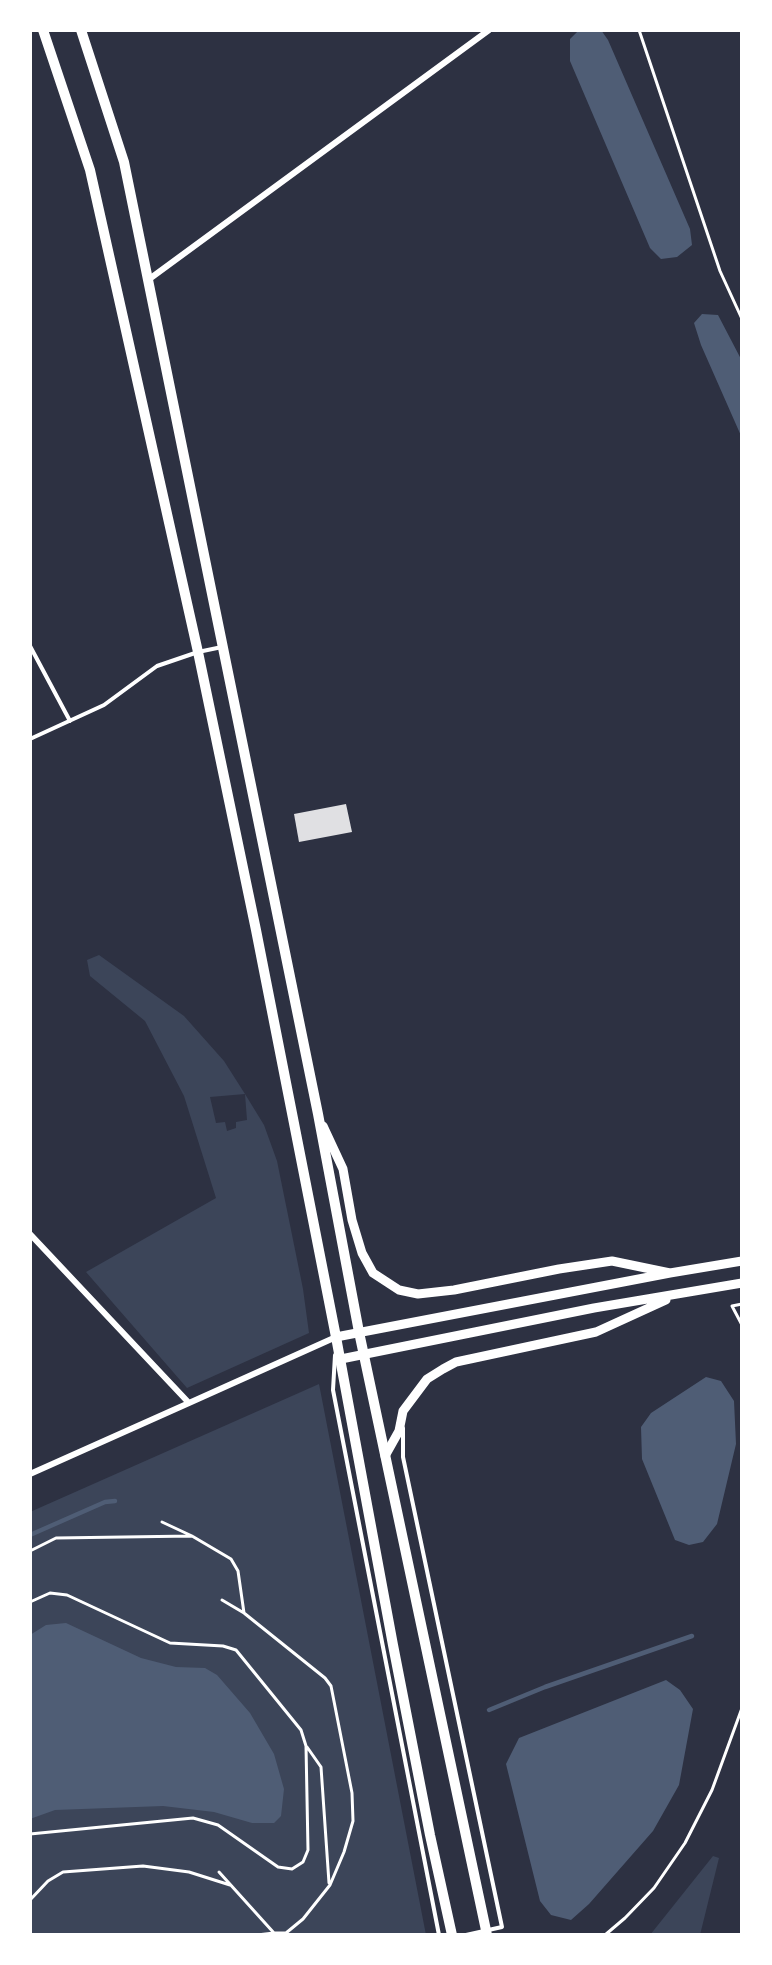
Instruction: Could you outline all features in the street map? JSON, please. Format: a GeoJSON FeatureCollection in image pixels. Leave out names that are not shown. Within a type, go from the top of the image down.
{"type":"FeatureCollection","features":[{"type":"Feature","properties":{"kind":"main road"},"geometry":{"type":"LineString","coordinates":[[43,30],[90,170],[198,652],[341,1359],[393,1645],[452,1935]]}},
{"type":"Feature","properties":{"kind":"main road"},"geometry":{"type":"LineString","coordinates":[[81,30],[124,162],[318,1114],[359,1332],[487,1935]]}},
{"type":"Feature","properties":{"kind":"street"},"geometry":{"type":"LineString","coordinates":[[148,280],[489,30]]}},
{"type":"Feature","properties":{"kind":"street"},"geometry":{"type":"LineString","coordinates":[[318,1114],[342,1169],[352,1220],[362,1253],[373,1273],[399,1290],[418,1294],[454,1290],[559,1269],[612,1262],[670,1273]]}},
{"type":"Feature","properties":{"kind":"street"},"geometry":{"type":"LineString","coordinates":[[30,1234],[189,1403]]}},
{"type":"Feature","properties":{"kind":"street"},"geometry":{"type":"LineString","coordinates":[[30,1474],[336,1336],[742,1261]]}},
{"type":"Feature","properties":{"kind":"street"},"geometry":{"type":"LineString","coordinates":[[341,1359],[594,1308],[742,1283]]}},
{"type":"Feature","properties":{"kind":"street"},"geometry":{"type":"LineString","coordinates":[[386,1456],[399,1431],[403,1411],[427,1380],[456,1362],[596,1332],[679,1294]]}},
{"type":"Feature","properties":{"kind":"lane"},"geometry":{"type":"LineString","coordinates":[[30,646],[70,722]]}},
{"type":"Feature","properties":{"kind":"lane"},"geometry":{"type":"LineString","coordinates":[[30,740],[104,705],[157,666],[198,652],[223,647]]}},
{"type":"Feature","properties":{"kind":"lane"},"geometry":{"type":"LineString","coordinates":[[336,1336],[333,1390],[439,1935]]}},
{"type":"Feature","properties":{"kind":"lane"},"geometry":{"type":"LineString","coordinates":[[403,1411],[403,1457],[502,1927],[466,1935]]}},
{"type":"Feature","properties":{"kind":"path"},"geometry":{"type":"LineString","coordinates":[[639,30],[720,271],[742,319]]}},
{"type":"Feature","properties":{"kind":"path"},"geometry":{"type":"LineString","coordinates":[[742,1304],[732,1306],[742,1325]]}},
{"type":"Feature","properties":{"kind":"path"},"geometry":{"type":"LineString","coordinates":[[162,1522],[192,1536],[231,1559],[238,1571],[244,1613]]}},
{"type":"Feature","properties":{"kind":"path"},"geometry":{"type":"LineString","coordinates":[[30,1551],[56,1538],[192,1536]]}},
{"type":"Feature","properties":{"kind":"path"},"geometry":{"type":"LineString","coordinates":[[30,1602],[50,1593],[67,1595],[170,1643],[223,1646],[236,1650],[301,1730],[306,1746],[308,1850],[303,1862],[292,1869],[278,1867],[218,1825],[193,1818],[30,1834]]}},
{"type":"Feature","properties":{"kind":"path"},"geometry":{"type":"LineString","coordinates":[[222,1600],[244,1613],[332,1686],[352,1793],[353,1821],[344,1852],[330,1885],[303,1919],[286,1933],[257,1935]]}},
{"type":"Feature","properties":{"kind":"path"},"geometry":{"type":"LineString","coordinates":[[605,1935],[654,1888],[685,1843],[712,1790],[742,1708]]}},
{"type":"Feature","properties":{"kind":"path"},"geometry":{"type":"LineString","coordinates":[[306,1746],[321,1767],[330,1885]]}},
{"type":"Feature","properties":{"kind":"path"},"geometry":{"type":"LineString","coordinates":[[30,1900],[48,1881],[63,1872],[143,1866],[189,1872],[231,1886]]}},
{"type":"Feature","properties":{"kind":"path"},"geometry":{"type":"LineString","coordinates":[[219,1872],[274,1933]]}},
{"type":"Feature","properties":{"kind":"shaded area"},"geometry":{"type":"Polygon","coordinates":[[[579,30],[601,30],[608,40],[690,229],[692,245],[677,257],[661,259],[650,248],[570,61],[570,39],[579,30]]]}},
{"type":"Feature","properties":{"kind":"shaded area"},"geometry":{"type":"Polygon","coordinates":[[[702,314],[718,315],[742,361],[742,438],[701,345],[694,323],[702,314]]]}},
{"type":"Feature","properties":{"kind":"shaded area"},"geometry":{"type":"Polygon","coordinates":[[[99,955],[184,1016],[224,1061],[245,1094],[264,1125],[277,1161],[303,1289],[309,1333],[187,1388],[86,1272],[216,1198],[184,1096],[145,1021],[90,976],[87,960],[99,955]],[[245,1094],[210,1097],[216,1123],[225,1122],[227,1131],[236,1128],[236,1122],[247,1120],[245,1094]]]}},
{"type":"Feature","properties":{"kind":"shaded area"},"geometry":{"type":"Polygon","coordinates":[[[706,1377],[721,1381],[734,1401],[736,1444],[717,1524],[703,1542],[689,1545],[675,1540],[642,1459],[641,1427],[651,1413],[706,1377]]]}},
{"type":"Feature","properties":{"kind":"shaded area"},"geometry":{"type":"Polygon","coordinates":[[[319,1384],[426,1935],[30,1935],[30,1512],[319,1384]]]}},
{"type":"Feature","properties":{"kind":"shaded area"},"geometry":{"type":"Polygon","coordinates":[[[66,1623],[141,1658],[176,1667],[205,1668],[217,1675],[250,1713],[274,1754],[284,1789],[281,1816],[274,1823],[252,1823],[214,1812],[163,1806],[55,1810],[30,1819],[30,1635],[46,1625],[66,1623]]]}},
{"type":"Feature","properties":{"kind":"shaded area"},"geometry":{"type":"Polygon","coordinates":[[[666,1680],[680,1690],[693,1709],[679,1785],[653,1831],[589,1904],[571,1920],[551,1915],[540,1901],[506,1764],[519,1738],[666,1680]]]}},
{"type":"Feature","properties":{"kind":"shaded area"},"geometry":{"type":"Polygon","coordinates":[[[713,1856],[719,1858],[700,1935],[650,1935],[713,1856]]]}},
{"type":"Feature","properties":{"kind":"building"},"geometry":{"type":"Polygon","coordinates":[[[346,804],[352,832],[299,842],[294,814],[346,804]]]}},
{"type":"Feature","properties":{"kind":"waterway"},"geometry":{"type":"LineString","coordinates":[[30,1535],[105,1502],[115,1501]]}},
{"type":"Feature","properties":{"kind":"waterway"},"geometry":{"type":"LineString","coordinates":[[489,1710],[545,1687],[692,1636]]}}]}
